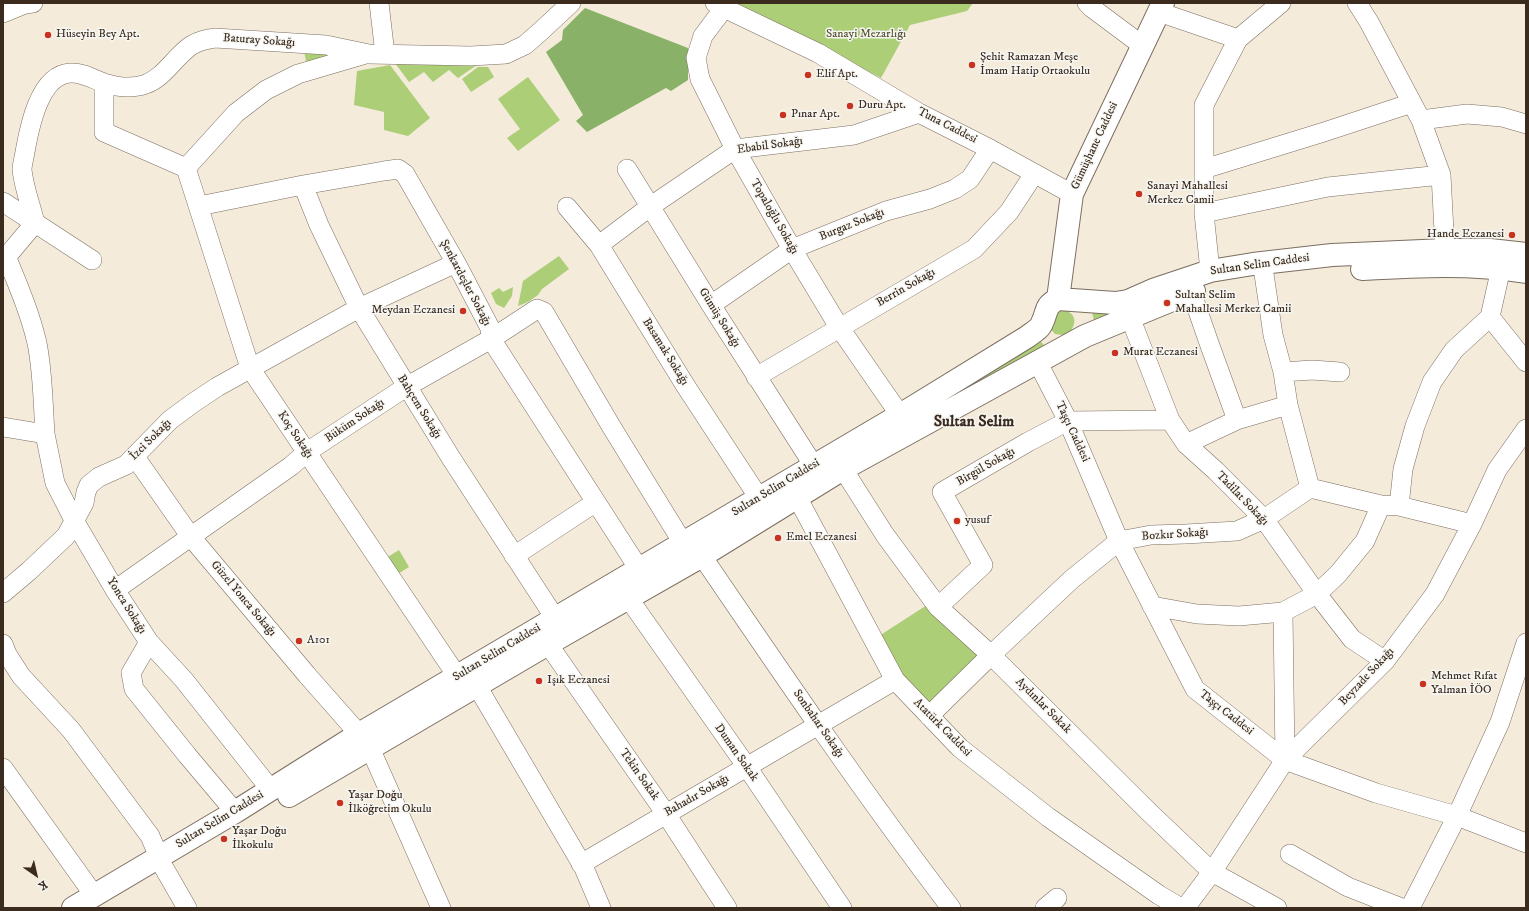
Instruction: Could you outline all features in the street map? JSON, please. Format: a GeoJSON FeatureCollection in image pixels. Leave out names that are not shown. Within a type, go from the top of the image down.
{"type":"FeatureCollection","features":[{"type":"Feature","properties":{"kind":"main road","name":"Gümüşhane Caddesi"},"geometry":{"type":"LineString","coordinates":[[1068,300],[1072,194],[1161,8]]}},
{"type":"Feature","properties":{"kind":"main road","name":"Sultan Selim Caddesi"},"geometry":{"type":"LineString","coordinates":[[162,863],[235,812],[271,790],[365,741],[477,686],[551,631],[639,569],[759,498],[818,474],[843,468],[1058,350],[1085,336],[1191,291],[1211,277],[1264,274],[1445,258],[1490,250],[1526,254]]}},
{"type":"Feature","properties":{"kind":"main road","name":"Sultan Selim Caddesi"},"geometry":{"type":"LineString","coordinates":[[1068,300],[1115,303],[1128,301],[1153,290],[1211,277],[1254,264],[1332,255],[1445,258],[1526,272]]}},
{"type":"Feature","properties":{"kind":"main road"},"geometry":{"type":"LineString","coordinates":[[1058,350],[1047,341],[1043,332],[1042,325],[1046,311],[1050,304],[1068,300],[1083,306],[1088,320],[1085,336]]}},
{"type":"Feature","properties":{"kind":"main road","name":"Sultan Selim Caddesi"},"geometry":{"type":"LineString","coordinates":[[73,908],[95,902],[365,741],[457,676],[551,631],[628,599],[702,556],[797,496],[818,474],[900,415],[1027,337],[1042,325]]}},
{"type":"Feature","properties":{"kind":"street"},"geometry":{"type":"LineString","coordinates":[[3,13],[25,4],[33,3]]}},
{"type":"Feature","properties":{"kind":"street"},"geometry":{"type":"LineString","coordinates":[[104,83],[104,132],[186,168],[236,113],[266,90],[298,74],[377,54],[379,3]]}},
{"type":"Feature","properties":{"kind":"street","name":"Baturay Sokağı"},"geometry":{"type":"LineString","coordinates":[[35,223],[22,169],[28,132],[37,104],[46,88],[57,77],[68,73],[76,73],[104,83],[131,88],[146,84],[163,72],[191,46],[202,40],[215,38],[326,45],[377,54],[471,56],[506,54],[525,44],[570,3]]}},
{"type":"Feature","properties":{"kind":"street"},"geometry":{"type":"LineString","coordinates":[[1087,3],[1143,46]]}},
{"type":"Feature","properties":{"kind":"street"},"geometry":{"type":"LineString","coordinates":[[1211,277],[1204,213],[1204,105],[1238,39],[1281,3]]}},
{"type":"Feature","properties":{"kind":"street"},"geometry":{"type":"LineString","coordinates":[[1357,3],[1369,22],[1421,120],[1441,176],[1445,258]]}},
{"type":"Feature","properties":{"kind":"street","name":"Tuna Caddesi"},"geometry":{"type":"LineString","coordinates":[[719,6],[818,53],[919,113],[990,149],[1072,194]]}},
{"type":"Feature","properties":{"kind":"street","name":"Topaloğlu Sokağı"},"geometry":{"type":"LineString","coordinates":[[719,6],[702,36],[696,58],[700,79],[735,149],[838,327],[900,415]]}},
{"type":"Feature","properties":{"kind":"street"},"geometry":{"type":"LineString","coordinates":[[1161,8],[1238,39]]}},
{"type":"Feature","properties":{"kind":"street"},"geometry":{"type":"LineString","coordinates":[[1204,168],[1324,132],[1412,103]]}},
{"type":"Feature","properties":{"kind":"street","name":"Ebabil Sokağı"},"geometry":{"type":"LineString","coordinates":[[599,245],[651,206],[735,149],[854,135],[919,113]]}},
{"type":"Feature","properties":{"kind":"street"},"geometry":{"type":"LineString","coordinates":[[1421,120],[1467,114],[1502,118],[1526,124]]}},
{"type":"Feature","properties":{"kind":"street","name":"Burgaz Sokağı"},"geometry":{"type":"LineString","coordinates":[[711,305],[792,249],[886,211],[930,199],[955,189],[970,180],[990,149]]}},
{"type":"Feature","properties":{"kind":"street","name":"Koç Sokağı"},"geometry":{"type":"LineString","coordinates":[[186,168],[250,368],[457,676]]}},
{"type":"Feature","properties":{"kind":"street","name":"Şenkardeşler Sokağı"},"geometry":{"type":"LineString","coordinates":[[199,206],[303,185],[398,169],[405,174],[456,263],[490,328],[491,339],[639,569]]}},
{"type":"Feature","properties":{"kind":"street","name":"Gümüş Sokağı"},"geometry":{"type":"LineString","coordinates":[[627,169],[818,474]]}},
{"type":"Feature","properties":{"kind":"street","name":"Berrin Sokağı"},"geometry":{"type":"LineString","coordinates":[[756,377],[838,327],[974,249],[1008,212],[1034,174]]}},
{"type":"Feature","properties":{"kind":"street"},"geometry":{"type":"LineString","coordinates":[[1204,213],[1328,187],[1441,176]]}},
{"type":"Feature","properties":{"kind":"street","name":"Bahçem Sokağı"},"geometry":{"type":"LineString","coordinates":[[303,185],[319,225],[359,308],[406,387],[514,556],[551,631]]}},
{"type":"Feature","properties":{"kind":"street"},"geometry":{"type":"LineString","coordinates":[[3,202],[92,260]]}},
{"type":"Feature","properties":{"kind":"street","name":"Basamak Sokağı"},"geometry":{"type":"LineString","coordinates":[[567,207],[599,245],[685,385],[759,498]]}},
{"type":"Feature","properties":{"kind":"street"},"geometry":{"type":"LineString","coordinates":[[5,259],[35,223]]}},
{"type":"Feature","properties":{"kind":"street","name":"Yonca Sokağı"},"geometry":{"type":"LineString","coordinates":[[5,259],[26,305],[37,343],[42,384],[45,434],[55,483],[75,522],[115,590],[149,642],[184,680],[271,790]]}},
{"type":"Feature","properties":{"kind":"street","name":"İzci Sokağı"},"geometry":{"type":"LineString","coordinates":[[3,593],[66,536],[84,504],[89,485],[99,477],[126,465],[170,420],[205,395],[250,368],[359,308],[456,263]]}},
{"type":"Feature","properties":{"kind":"street"},"geometry":{"type":"LineString","coordinates":[[1152,606],[1197,614],[1239,616],[1283,612],[1317,594],[1338,574],[1365,541],[1390,506],[1403,469],[1415,426],[1432,382],[1454,350],[1490,317],[1500,268]]}},
{"type":"Feature","properties":{"kind":"street"},"geometry":{"type":"LineString","coordinates":[[1264,274],[1273,335],[1284,372],[1288,405],[1310,488],[1472,524]]}},
{"type":"Feature","properties":{"kind":"street"},"geometry":{"type":"LineString","coordinates":[[1191,291],[1237,420]]}},
{"type":"Feature","properties":{"kind":"street","name":"Büküm Sokağı"},"geometry":{"type":"LineString","coordinates":[[115,590],[291,466],[307,452],[406,387],[491,339],[537,309],[544,312],[683,543]]}},
{"type":"Feature","properties":{"kind":"street","name":"Tadilat Sokağı"},"geometry":{"type":"LineString","coordinates":[[1130,317],[1170,420],[1186,444],[1216,471],[1264,520],[1317,594],[1352,639],[1385,661]]}},
{"type":"Feature","properties":{"kind":"street"},"geometry":{"type":"LineString","coordinates":[[1490,317],[1526,362]]}},
{"type":"Feature","properties":{"kind":"street","name":"Taşçı Caddesi"},"geometry":{"type":"LineString","coordinates":[[1037,362],[1068,421],[1119,541],[1195,689],[1285,760],[1376,793],[1457,816],[1526,843]]}},
{"type":"Feature","properties":{"kind":"street"},"geometry":{"type":"LineString","coordinates":[[1284,372],[1312,370],[1340,372]]}},
{"type":"Feature","properties":{"kind":"street"},"geometry":{"type":"LineString","coordinates":[[1186,444],[1237,420],[1288,405]]}},
{"type":"Feature","properties":{"kind":"street","name":"Birgül Sokağı"},"geometry":{"type":"LineString","coordinates":[[938,607],[983,565],[942,492],[1028,442],[1068,421],[1170,420]]}},
{"type":"Feature","properties":{"kind":"street"},"geometry":{"type":"LineString","coordinates":[[3,427],[45,434]]}},
{"type":"Feature","properties":{"kind":"street","name":"Beyzade Sokağı"},"geometry":{"type":"LineString","coordinates":[[1185,908],[1212,872],[1285,760],[1385,661],[1435,594],[1472,524],[1497,470],[1526,429]]}},
{"type":"Feature","properties":{"kind":"street","name":"Güzel Yonca Sokağı"},"geometry":{"type":"LineString","coordinates":[[135,457],[191,537],[307,675],[365,741],[441,908]]}},
{"type":"Feature","properties":{"kind":"street","name":"Aydınlar Sokak"},"geometry":{"type":"LineString","coordinates":[[843,468],[885,535],[938,607],[991,655],[1149,812],[1212,872],[1277,908]]}},
{"type":"Feature","properties":{"kind":"street","name":"Bozkır Sokağı"},"geometry":{"type":"LineString","coordinates":[[929,716],[1072,579],[1119,541],[1151,535],[1237,530],[1264,520],[1310,488]]}},
{"type":"Feature","properties":{"kind":"street","name":"Atatürk Caddesi"},"geometry":{"type":"LineString","coordinates":[[797,496],[895,680],[960,748],[1155,901],[1180,908]]}},
{"type":"Feature","properties":{"kind":"street"},"geometry":{"type":"LineString","coordinates":[[514,556],[596,502]]}},
{"type":"Feature","properties":{"kind":"street","name":"Sonbahar Sokağı"},"geometry":{"type":"LineString","coordinates":[[683,543],[702,556],[818,726],[923,872],[951,908]]}},
{"type":"Feature","properties":{"kind":"street","name":"Duman Sokak"},"geometry":{"type":"LineString","coordinates":[[628,599],[747,767],[842,908]]}},
{"type":"Feature","properties":{"kind":"street"},"geometry":{"type":"LineString","coordinates":[[1283,612],[1285,760]]}},
{"type":"Feature","properties":{"kind":"street","name":"Tekin Sokak"},"geometry":{"type":"LineString","coordinates":[[551,631],[727,908]]}},
{"type":"Feature","properties":{"kind":"street"},"geometry":{"type":"LineString","coordinates":[[149,642],[131,673],[134,689],[187,756],[235,812]]}},
{"type":"Feature","properties":{"kind":"street"},"geometry":{"type":"LineString","coordinates":[[3,644],[7,654],[21,676],[71,730],[150,836],[162,863],[186,908]]}},
{"type":"Feature","properties":{"kind":"street"},"geometry":{"type":"LineString","coordinates":[[1410,908],[1457,816],[1500,722],[1526,644]]}},
{"type":"Feature","properties":{"kind":"street","name":"Bahadır Sokağı"},"geometry":{"type":"LineString","coordinates":[[582,864],[895,680]]}},
{"type":"Feature","properties":{"kind":"street"},"geometry":{"type":"LineString","coordinates":[[477,686],[582,864],[601,908]]}},
{"type":"Feature","properties":{"kind":"street"},"geometry":{"type":"LineString","coordinates":[[3,768],[95,902]]}},
{"type":"Feature","properties":{"kind":"street"},"geometry":{"type":"LineString","coordinates":[[1290,854],[1348,887],[1402,908]]}},
{"type":"Feature","properties":{"kind":"green space","name":"Sanayi Mezarlığı"},"geometry":{"type":"Polygon","coordinates":[[[733,3],[973,3],[967,11],[910,25],[881,78],[733,3]]]}},
{"type":"Feature","properties":{"kind":"green space"},"geometry":{"type":"Polygon","coordinates":[[[585,8],[688,48],[688,80],[671,91],[666,88],[587,132],[576,121],[583,115],[546,52],[562,40],[563,30],[585,8]]]}},
{"type":"Feature","properties":{"kind":"green space"},"geometry":{"type":"Polygon","coordinates":[[[304,51],[354,53],[307,66],[304,51]]]}},
{"type":"Feature","properties":{"kind":"green space"},"geometry":{"type":"Polygon","coordinates":[[[395,63],[477,65],[458,78],[449,70],[433,82],[424,72],[409,82],[395,63]]]}},
{"type":"Feature","properties":{"kind":"green space"},"geometry":{"type":"Polygon","coordinates":[[[390,65],[430,118],[408,136],[384,130],[384,112],[354,105],[357,71],[390,65]]]}},
{"type":"Feature","properties":{"kind":"green space"},"geometry":{"type":"Polygon","coordinates":[[[478,67],[488,67],[494,77],[471,92],[462,79],[478,67]]]}},
{"type":"Feature","properties":{"kind":"green space"},"geometry":{"type":"Polygon","coordinates":[[[528,77],[560,120],[518,151],[507,138],[520,129],[498,99],[528,77]]]}},
{"type":"Feature","properties":{"kind":"green space"},"geometry":{"type":"Polygon","coordinates":[[[559,256],[569,269],[542,289],[538,295],[528,302],[518,306],[523,281],[559,256]]]}},
{"type":"Feature","properties":{"kind":"green space"},"geometry":{"type":"Polygon","coordinates":[[[513,287],[512,296],[504,308],[496,304],[491,293],[499,288],[503,292],[513,287]]]}},
{"type":"Feature","properties":{"kind":"green space"},"geometry":{"type":"Polygon","coordinates":[[[1091,307],[1117,310],[1095,326],[1091,307]]]}},
{"type":"Feature","properties":{"kind":"green space"},"geometry":{"type":"Polygon","coordinates":[[[1058,309],[1067,311],[1073,316],[1074,319],[1071,331],[1063,335],[1055,334],[1049,327],[1058,309]]]}},
{"type":"Feature","properties":{"kind":"green space"},"geometry":{"type":"Polygon","coordinates":[[[1038,337],[1048,349],[924,414],[1038,337]]]}},
{"type":"Feature","properties":{"kind":"green space"},"geometry":{"type":"Polygon","coordinates":[[[399,550],[409,567],[393,577],[383,560],[399,550]]]}},
{"type":"Feature","properties":{"kind":"green space"},"geometry":{"type":"Polygon","coordinates":[[[927,605],[985,655],[931,708],[901,677],[879,636],[927,605]]]}},
{"type":"Feature","properties":{"kind":"place","name":"Hüseyin Bey Apt."},"geometry":{"type":"Point","coordinates":[48,35]}},
{"type":"Feature","properties":{"kind":"place","name":"Şehit Ramazan Meşe İmam Hatip Ortaokulu"},"geometry":{"type":"Point","coordinates":[972,65]}},
{"type":"Feature","properties":{"kind":"place","name":"Elif Apt."},"geometry":{"type":"Point","coordinates":[808,75]}},
{"type":"Feature","properties":{"kind":"place","name":"Duru Apt."},"geometry":{"type":"Point","coordinates":[850,106]}},
{"type":"Feature","properties":{"kind":"place","name":"Pınar Apt."},"geometry":{"type":"Point","coordinates":[783,115]}},
{"type":"Feature","properties":{"kind":"place","name":"Sanayi Mahallesi Merkez Camii"},"geometry":{"type":"Point","coordinates":[1139,194]}},
{"type":"Feature","properties":{"kind":"place","name":"Hande Eczanesi"},"geometry":{"type":"Point","coordinates":[1512,235]}},
{"type":"Feature","properties":{"kind":"place","name":"Sultan Selim Mahallesi Merkez Camii"},"geometry":{"type":"Point","coordinates":[1167,303]}},
{"type":"Feature","properties":{"kind":"place","name":"Meydan Eczanesi"},"geometry":{"type":"Point","coordinates":[463,311]}},
{"type":"Feature","properties":{"kind":"place","name":"Murat Eczanesi"},"geometry":{"type":"Point","coordinates":[1115,353]}},
{"type":"Feature","properties":{"kind":"place","name":"yusuf"},"geometry":{"type":"Point","coordinates":[957,521]}},
{"type":"Feature","properties":{"kind":"place","name":"Emel Eczanesi"},"geometry":{"type":"Point","coordinates":[778,538]}},
{"type":"Feature","properties":{"kind":"place","name":"A101"},"geometry":{"type":"Point","coordinates":[299,641]}},
{"type":"Feature","properties":{"kind":"place","name":"Işık Eczanesi"},"geometry":{"type":"Point","coordinates":[539,681]}},
{"type":"Feature","properties":{"kind":"place","name":"Mehmet Rıfat Yalman İÖO"},"geometry":{"type":"Point","coordinates":[1423,684]}},
{"type":"Feature","properties":{"kind":"place","name":"Yaşar Doğu İlköğretim Okulu"},"geometry":{"type":"Point","coordinates":[340,803]}},
{"type":"Feature","properties":{"kind":"place","name":"Yaşar Doğu İlkokulu"},"geometry":{"type":"Point","coordinates":[224,839]}},
{"type":"Feature","properties":{"kind":"district","name":"Sultan Selim"},"geometry":{"type":"Point","coordinates":[974,423]}}]}
